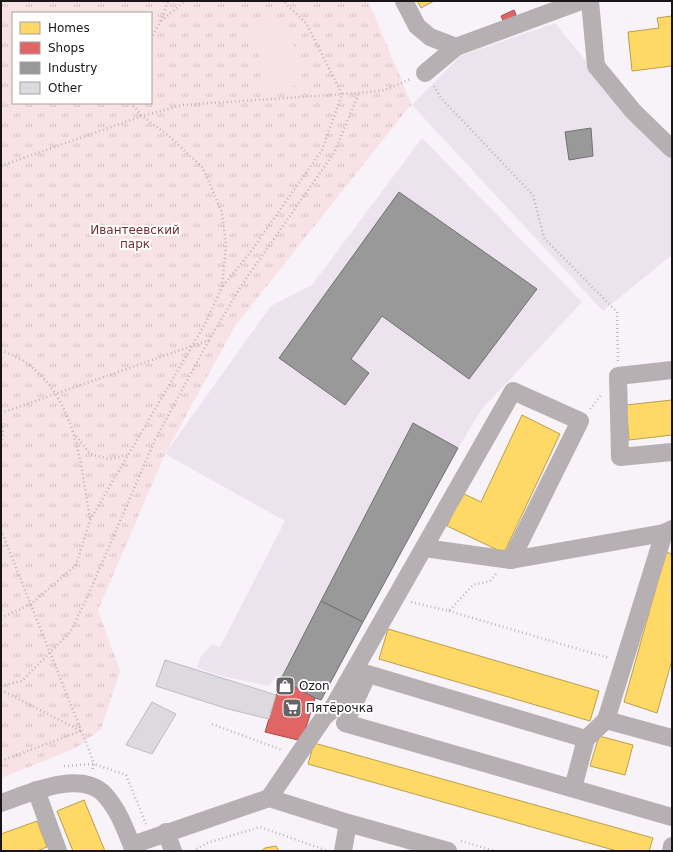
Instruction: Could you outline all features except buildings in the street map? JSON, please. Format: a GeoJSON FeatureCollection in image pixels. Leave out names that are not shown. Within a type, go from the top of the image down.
{"type":"FeatureCollection","features":[{"type":"Feature","properties":{"kind":"street"},"geometry":{"type":"LineString","coordinates":[[404,1],[417,26],[430,37],[456,47]]}},
{"type":"Feature","properties":{"kind":"street"},"geometry":{"type":"LineString","coordinates":[[425,73],[456,47],[581,1]]}},
{"type":"Feature","properties":{"kind":"street"},"geometry":{"type":"LineString","coordinates":[[590,1],[596,66],[633,111],[672,149]]}},
{"type":"Feature","properties":{"kind":"street"},"geometry":{"type":"LineString","coordinates":[[672,370],[618,376],[620,457],[672,452]]}},
{"type":"Feature","properties":{"kind":"street"},"geometry":{"type":"LineString","coordinates":[[1,803],[36,790],[65,784],[88,784],[96,787],[104,794],[118,813],[133,848],[159,835],[269,798],[299,757],[324,717],[331,711],[513,391],[580,422],[511,560]]}},
{"type":"Feature","properties":{"kind":"street"},"geometry":{"type":"LineString","coordinates":[[424,548],[511,560],[668,531],[606,720],[586,739],[573,788]]}},
{"type":"Feature","properties":{"kind":"street"},"geometry":{"type":"LineString","coordinates":[[586,739],[368,674],[344,723],[672,817]]}},
{"type":"Feature","properties":{"kind":"street"},"geometry":{"type":"LineString","coordinates":[[606,720],[672,738]]}},
{"type":"Feature","properties":{"kind":"street"},"geometry":{"type":"LineString","coordinates":[[36,790],[58,851]]}},
{"type":"Feature","properties":{"kind":"street"},"geometry":{"type":"LineString","coordinates":[[269,798],[348,823],[453,846]]}},
{"type":"Feature","properties":{"kind":"street"},"geometry":{"type":"LineString","coordinates":[[343,851],[348,823]]}},
{"type":"Feature","properties":{"kind":"street"},"geometry":{"type":"LineString","coordinates":[[159,835],[173,851]]}},
{"type":"Feature","properties":{"kind":"street"},"geometry":{"type":"LineString","coordinates":[[671,851],[672,846]]}},
{"type":"Feature","properties":{"kind":"path"},"geometry":{"type":"LineString","coordinates":[[152,37],[168,1]]}},
{"type":"Feature","properties":{"kind":"path"},"geometry":{"type":"LineString","coordinates":[[160,22],[185,1]]}},
{"type":"Feature","properties":{"kind":"path"},"geometry":{"type":"LineString","coordinates":[[1,618],[31,604],[76,565],[90,520],[206,324],[222,287],[249,254],[322,150],[342,94],[306,23],[283,1]]}},
{"type":"Feature","properties":{"kind":"path"},"geometry":{"type":"LineString","coordinates":[[1,166],[142,116],[184,105],[358,94],[385,90],[425,73],[441,98],[533,195],[544,238],[617,312],[618,376],[580,422]]}},
{"type":"Feature","properties":{"kind":"path"},"geometry":{"type":"LineString","coordinates":[[1,686],[22,681],[70,632],[86,600],[155,440],[209,340],[243,283],[334,154],[358,94]]}},
{"type":"Feature","properties":{"kind":"path"},"geometry":{"type":"LineString","coordinates":[[132,104],[142,116],[169,136],[203,168],[222,214],[226,245],[222,287]]}},
{"type":"Feature","properties":{"kind":"path"},"geometry":{"type":"LineString","coordinates":[[1,413],[209,340]]}},
{"type":"Feature","properties":{"kind":"path"},"geometry":{"type":"LineString","coordinates":[[1,350],[32,367],[56,394],[76,436],[90,454],[110,459],[128,455]]}},
{"type":"Feature","properties":{"kind":"path"},"geometry":{"type":"LineString","coordinates":[[1,418],[3,432],[1,442]]}},
{"type":"Feature","properties":{"kind":"path"},"geometry":{"type":"LineString","coordinates":[[76,436],[90,520]]}},
{"type":"Feature","properties":{"kind":"path"},"geometry":{"type":"LineString","coordinates":[[1,530],[94,764],[88,784]]}},
{"type":"Feature","properties":{"kind":"path"},"geometry":{"type":"LineString","coordinates":[[448,611],[473,585],[490,581],[511,560]]}},
{"type":"Feature","properties":{"kind":"path"},"geometry":{"type":"LineString","coordinates":[[407,601],[448,611],[624,662]]}},
{"type":"Feature","properties":{"kind":"path"},"geometry":{"type":"LineString","coordinates":[[1,690],[81,731]]}},
{"type":"Feature","properties":{"kind":"path"},"geometry":{"type":"LineString","coordinates":[[212,724],[299,757]]}},
{"type":"Feature","properties":{"kind":"path"},"geometry":{"type":"LineString","coordinates":[[1,761],[81,731]]}},
{"type":"Feature","properties":{"kind":"path"},"geometry":{"type":"LineString","coordinates":[[94,764],[126,775],[159,835]]}},
{"type":"Feature","properties":{"kind":"path"},"geometry":{"type":"LineString","coordinates":[[193,851],[207,843],[260,827],[330,851]]}},
{"type":"Feature","properties":{"kind":"path"},"geometry":{"type":"LineString","coordinates":[[453,846],[495,851]]}},
{"type":"Feature","properties":{"kind":"shaded area"},"geometry":{"type":"Polygon","coordinates":[[[555,23],[632,118],[672,157],[672,255],[603,311],[412,105],[460,56],[555,23]]]}},
{"type":"Feature","properties":{"kind":"shaded area"},"geometry":{"type":"Polygon","coordinates":[[[422,138],[582,302],[481,410],[430,495],[322,700],[277,675],[269,686],[222,676],[197,668],[200,658],[212,644],[220,647],[285,521],[165,454],[271,306],[312,285],[422,138]]]}},
{"type":"Feature","properties":{"kind":"green space","name":"Ивантеевский парк"},"geometry":{"type":"Polygon","coordinates":[[[1,1],[368,1],[412,105],[235,326],[165,454],[98,610],[120,671],[101,729],[76,748],[1,778],[1,1]]]}},
{"type":"Feature","properties":{"kind":"green space"},"geometry":{"type":"Polygon","coordinates":[[[287,18],[303,84],[267,93],[251,26],[287,18]]]}},
{"type":"Feature","properties":{"kind":"place","name":"Ozon"},"geometry":{"type":"Point","coordinates":[285,686]}},
{"type":"Feature","properties":{"kind":"place","name":"Пятёрочка"},"geometry":{"type":"Point","coordinates":[292,708]}}]}
